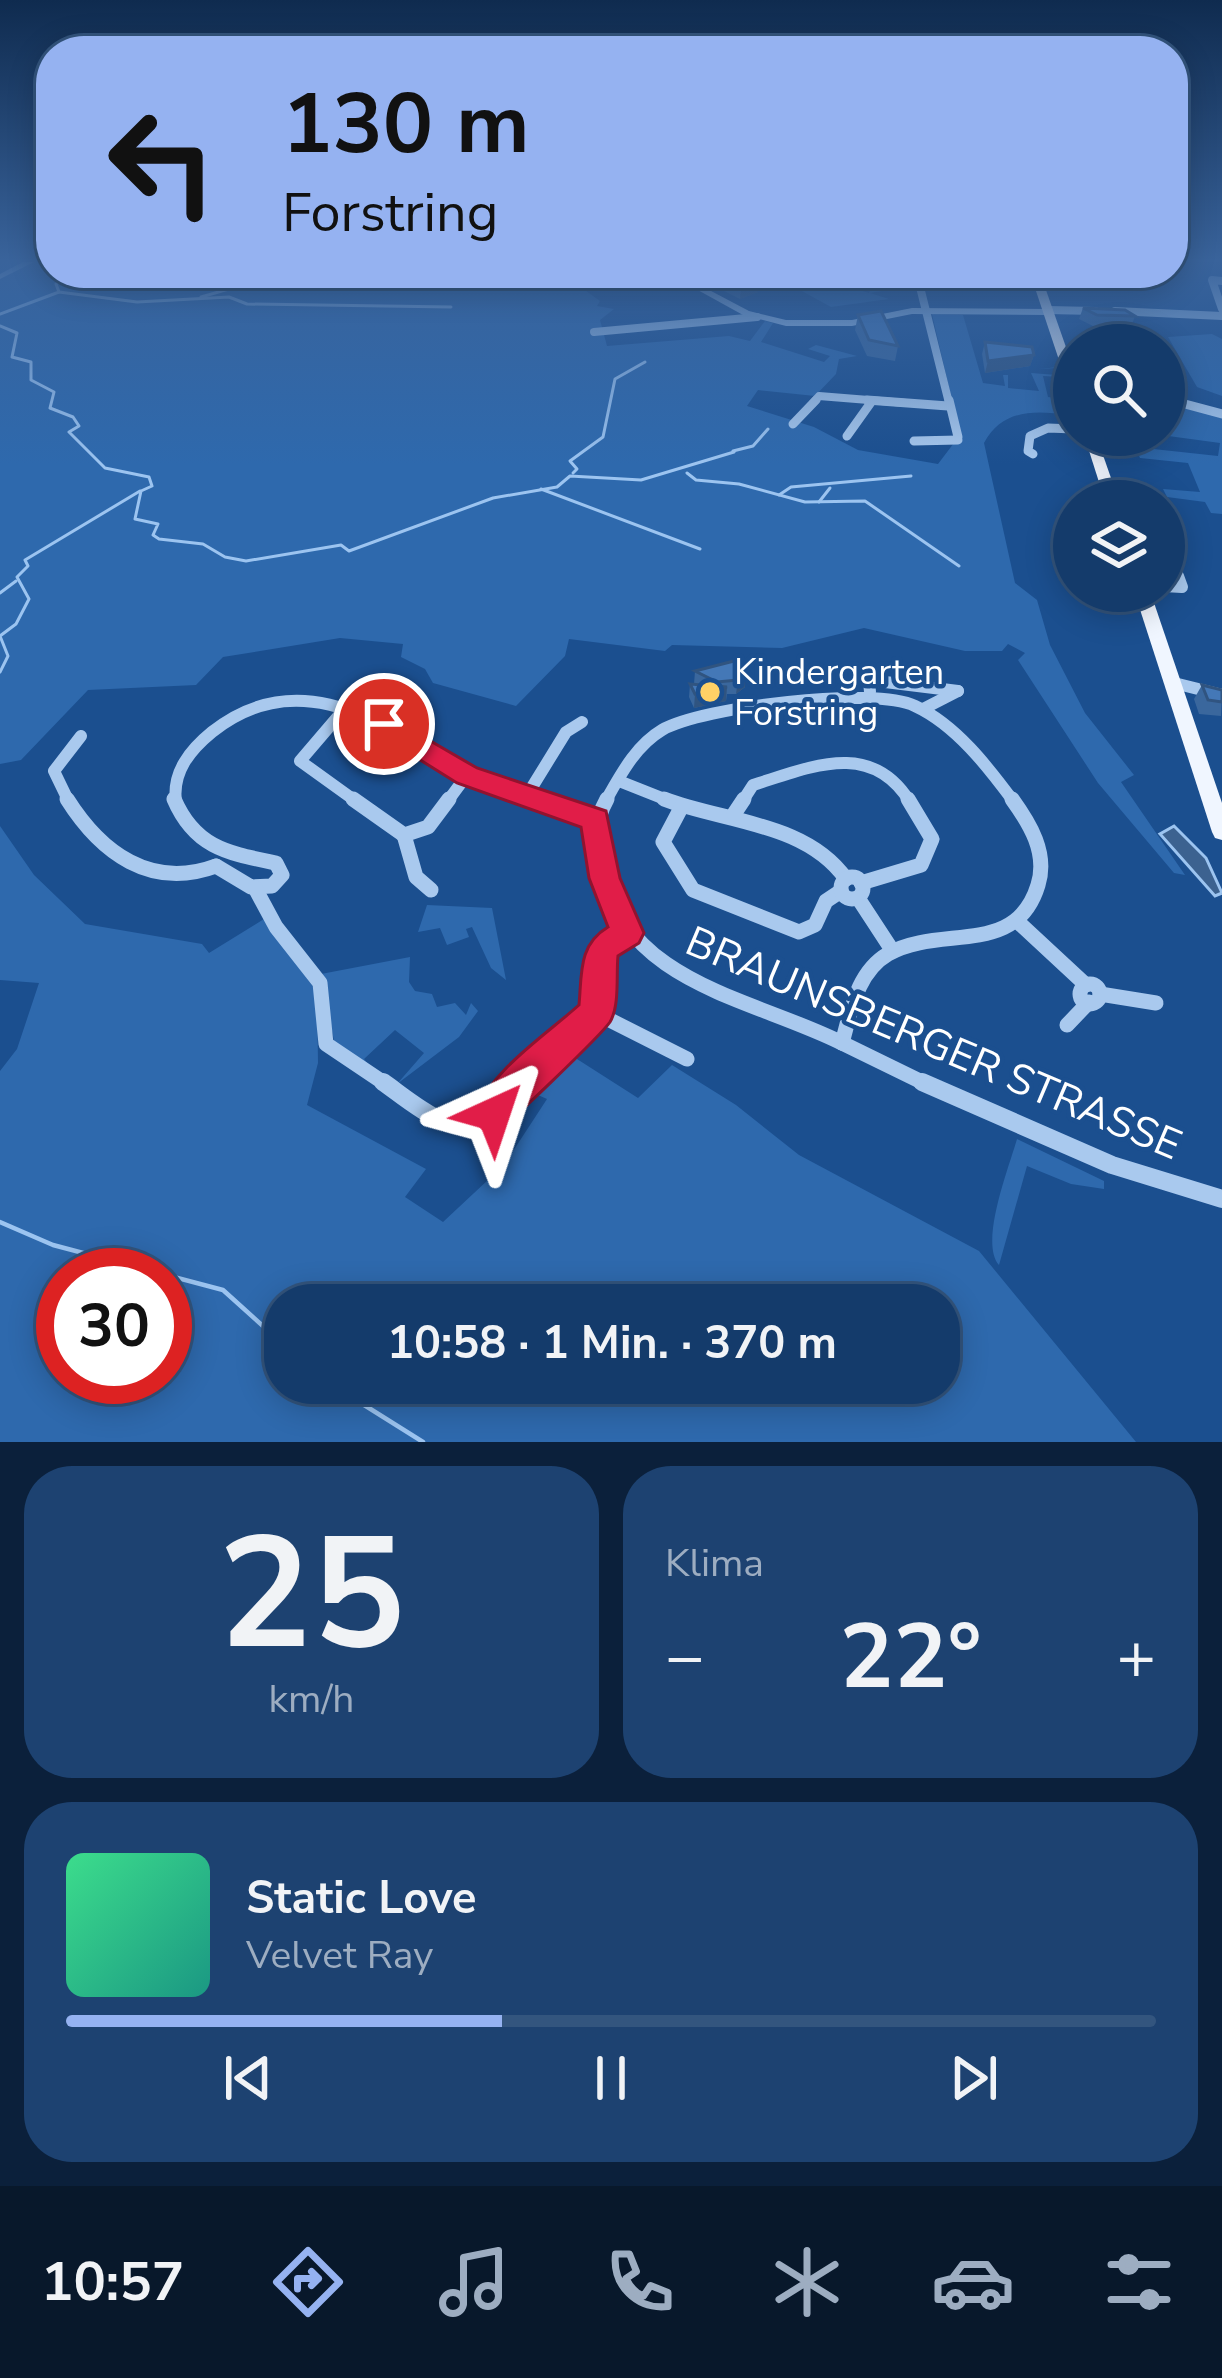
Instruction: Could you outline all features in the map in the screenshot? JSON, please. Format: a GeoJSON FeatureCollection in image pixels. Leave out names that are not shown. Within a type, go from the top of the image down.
{"type":"FeatureCollection","features":[{"type":"Feature","properties":{"kind":"main road"},"geometry":{"type":"LineString","coordinates":[[1149,612],[1222,832]]}},
{"type":"Feature","properties":{"kind":"street"},"geometry":{"type":"LineString","coordinates":[[594,332],[613,329]]}},
{"type":"Feature","properties":{"kind":"street"},"geometry":{"type":"LineString","coordinates":[[914,441],[958,439],[932,329]]}},
{"type":"Feature","properties":{"kind":"street"},"geometry":{"type":"LineString","coordinates":[[793,424],[819,396],[948,406]]}},
{"type":"Feature","properties":{"kind":"street"},"geometry":{"type":"LineString","coordinates":[[848,436],[872,400]]}},
{"type":"Feature","properties":{"kind":"street"},"geometry":{"type":"LineString","coordinates":[[1185,404],[1222,414]]}},
{"type":"Feature","properties":{"kind":"street"},"geometry":{"type":"LineString","coordinates":[[1036,432],[1053,431]]}},
{"type":"Feature","properties":{"kind":"street"},"geometry":{"type":"LineString","coordinates":[[870,692],[869,680],[882,678],[958,691],[923,710]]}},
{"type":"Feature","properties":{"kind":"street"},"geometry":{"type":"LineString","coordinates":[[1174,683],[1222,695]]}},
{"type":"Feature","properties":{"kind":"street"},"geometry":{"type":"LineString","coordinates":[[256,888],[255,895],[276,927],[320,983],[326,1044],[443,1122],[473,1126],[488,1120],[517,1084],[596,1013],[602,948],[627,933],[604,878],[596,820],[648,740],[679,722],[820,695],[870,692],[923,710],[955,734],[1000,782],[1037,841],[1040,885],[1017,921],[984,937],[892,950],[868,970],[842,1043]]}},
{"type":"Feature","properties":{"kind":"street"},"geometry":{"type":"LineString","coordinates":[[256,888],[216,858],[189,823],[176,796],[180,765],[199,739],[234,714],[263,704],[312,699],[347,706],[467,775],[596,820]]}},
{"type":"Feature","properties":{"kind":"street"},"geometry":{"type":"LineString","coordinates":[[347,706],[300,761],[404,836],[416,877],[430,890]]}},
{"type":"Feature","properties":{"kind":"street"},"geometry":{"type":"LineString","coordinates":[[526,797],[566,732],[582,722]]}},
{"type":"Feature","properties":{"kind":"street"},"geometry":{"type":"LineString","coordinates":[[81,736],[54,771],[60,787],[110,855],[126,864],[178,875],[216,858],[279,865],[277,883],[256,888]]}},
{"type":"Feature","properties":{"kind":"street"},"geometry":{"type":"LineString","coordinates":[[682,806],[663,842],[693,890],[799,932],[815,925],[826,901],[921,865],[932,839],[885,772],[850,760],[753,785],[734,814]]}},
{"type":"Feature","properties":{"kind":"street"},"geometry":{"type":"LineString","coordinates":[[404,836],[428,827],[467,775]]}},
{"type":"Feature","properties":{"kind":"street"},"geometry":{"type":"LineString","coordinates":[[619,781],[712,818],[734,814],[830,856],[892,950]]}},
{"type":"Feature","properties":{"kind":"street"},"geometry":{"type":"LineString","coordinates":[[1017,921],[1092,994],[1156,1003]]}},
{"type":"Feature","properties":{"kind":"street","name":"BRAUNSBERGER STRASSE"},"geometry":{"type":"LineString","coordinates":[[627,933],[685,979],[842,1043],[1121,1168],[1222,1199]]}},
{"type":"Feature","properties":{"kind":"street"},"geometry":{"type":"LineString","coordinates":[[1066,1025],[1092,994]]}},
{"type":"Feature","properties":{"kind":"street"},"geometry":{"type":"LineString","coordinates":[[596,1013],[687,1059]]}},
{"type":"Feature","properties":{"kind":"shaded area"},"geometry":{"type":"Polygon","coordinates":[[[0,329],[603,329],[607,346],[729,336],[750,341],[759,329],[769,329],[761,342],[824,362],[830,356],[808,349],[816,345],[857,356],[839,359],[836,374],[815,396],[758,390],[747,406],[814,427],[858,450],[938,464],[960,435],[936,329],[967,329],[983,383],[1005,386],[1003,375],[1008,375],[1008,388],[1039,391],[1031,373],[1053,375],[1043,376],[1048,397],[1053,398],[1053,414],[1009,418],[984,443],[1015,583],[1037,600],[1050,645],[1085,713],[1134,775],[1121,782],[1185,875],[1174,873],[1098,783],[1018,660],[1025,653],[1008,644],[1002,651],[965,651],[864,628],[782,648],[672,645],[665,651],[569,639],[565,656],[516,706],[433,683],[425,669],[401,657],[403,644],[340,638],[223,657],[196,685],[88,690],[21,760],[0,764],[0,329]]]}},
{"type":"Feature","properties":{"kind":"shaded area"},"geometry":{"type":"Polygon","coordinates":[[[1212,334],[1222,339],[1222,396],[1197,387],[1185,366],[1185,336],[1212,334]]]}},
{"type":"Feature","properties":{"kind":"shaded area"},"geometry":{"type":"Polygon","coordinates":[[[1185,406],[1222,416],[1222,514],[1211,513],[1205,502],[1185,499],[1185,491],[1200,492],[1188,463],[1139,456],[1218,456],[1220,443],[1185,438],[1185,406]]]}},
{"type":"Feature","properties":{"kind":"shaded area"},"geometry":{"type":"Polygon","coordinates":[[[0,826],[34,875],[85,924],[202,944],[209,953],[264,919],[317,992],[318,1063],[307,1105],[426,1169],[405,1197],[443,1222],[504,1165],[547,1099],[524,1089],[566,1052],[638,1098],[672,1065],[736,1105],[799,1155],[979,1251],[1136,1442],[0,1442],[0,1071],[17,1049],[39,983],[0,980],[0,826]]]}},
{"type":"Feature","properties":{"kind":"shaded area"},"geometry":{"type":"Polygon","coordinates":[[[1174,826],[1206,858],[1222,893],[1215,896],[1160,834],[1174,826]]]}},
{"type":"Feature","properties":{"kind":"shaded area"},"geometry":{"type":"Polygon","coordinates":[[[427,905],[492,908],[506,980],[491,968],[472,927],[466,929],[469,937],[447,945],[440,928],[418,932],[427,905]]]}},
{"type":"Feature","properties":{"kind":"shaded area"},"geometry":{"type":"Polygon","coordinates":[[[410,957],[409,982],[415,991],[432,994],[437,1007],[455,1003],[466,1015],[471,1003],[478,1011],[459,1037],[397,1084],[424,1053],[395,1030],[364,1059],[368,1064],[335,1046],[321,974],[410,957]]]}},
{"type":"Feature","properties":{"kind":"shaded area"},"geometry":{"type":"Polygon","coordinates":[[[1017,1139],[1104,1181],[1104,1189],[1071,1184],[1027,1166],[999,1265],[992,1240],[994,1223],[1017,1139]]]}},
{"type":"Feature","properties":{"kind":"building"},"geometry":{"type":"Polygon","coordinates":[[[864,329],[890,329],[898,346],[869,340],[864,329]]]}},
{"type":"Feature","properties":{"kind":"building"},"geometry":{"type":"Polygon","coordinates":[[[985,342],[1032,347],[1034,355],[988,361],[985,342]]]}},
{"type":"Feature","properties":{"kind":"building"},"geometry":{"type":"Polygon","coordinates":[[[734,661],[746,674],[738,680],[717,682],[695,671],[734,661]]]}},
{"type":"Feature","properties":{"kind":"building"},"geometry":{"type":"Polygon","coordinates":[[[690,684],[727,687],[695,694],[690,684]]]}},
{"type":"Feature","properties":{"kind":"building"},"geometry":{"type":"Polygon","coordinates":[[[1202,685],[1222,690],[1222,702],[1208,700],[1202,685]]]}},
{"type":"Feature","properties":{"kind":"waterway"},"geometry":{"type":"LineString","coordinates":[[8,329],[17,333],[12,357],[31,362],[31,380],[54,392],[50,408],[73,417],[79,426],[69,432],[105,468],[149,477],[152,486],[141,491],[135,519],[158,524],[153,535],[159,539],[203,544],[225,557],[246,561],[341,545],[349,551],[493,498],[542,490]]}},
{"type":"Feature","properties":{"kind":"waterway"},"geometry":{"type":"LineString","coordinates":[[573,473],[577,469],[570,461],[603,437],[615,379],[645,362]]}},
{"type":"Feature","properties":{"kind":"waterway"},"geometry":{"type":"LineString","coordinates":[[733,451],[753,446],[768,429]]}},
{"type":"Feature","properties":{"kind":"waterway"},"geometry":{"type":"LineString","coordinates":[[542,490],[557,487],[570,476],[641,480],[734,452]]}},
{"type":"Feature","properties":{"kind":"waterway"},"geometry":{"type":"LineString","coordinates":[[687,473],[696,480],[739,484],[779,495]]}},
{"type":"Feature","properties":{"kind":"waterway"},"geometry":{"type":"LineString","coordinates":[[779,495],[791,487],[911,476]]}},
{"type":"Feature","properties":{"kind":"waterway"},"geometry":{"type":"LineString","coordinates":[[819,502],[830,488]]}},
{"type":"Feature","properties":{"kind":"waterway"},"geometry":{"type":"LineString","coordinates":[[542,490],[700,549]]}},
{"type":"Feature","properties":{"kind":"waterway"},"geometry":{"type":"LineString","coordinates":[[0,672],[8,656],[0,636],[16,624],[29,599],[17,577],[28,566],[25,560],[140,491]]}},
{"type":"Feature","properties":{"kind":"waterway"},"geometry":{"type":"LineString","coordinates":[[779,495],[819,502]]}},
{"type":"Feature","properties":{"kind":"waterway"},"geometry":{"type":"LineString","coordinates":[[819,502],[865,501],[959,566]]}},
{"type":"Feature","properties":{"kind":"waterway"},"geometry":{"type":"LineString","coordinates":[[0,593],[16,581]]}},
{"type":"Feature","properties":{"kind":"waterway"},"geometry":{"type":"LineString","coordinates":[[0,1222],[53,1245],[223,1290],[264,1327]]}},
{"type":"Feature","properties":{"kind":"waterway"},"geometry":{"type":"LineString","coordinates":[[362,1404],[423,1442]]}},
{"type":"Feature","properties":{"kind":"place","name":"Kindergarten Forstring"},"geometry":{"type":"Point","coordinates":[710,692]}},
{"type":"Feature","properties":{"kind":"route"},"geometry":{"type":"LineString","coordinates":[[384,724],[467,775],[596,820],[604,878],[627,933],[610,940],[599,954],[602,986],[596,1013],[517,1084],[494,1114]]}}]}
